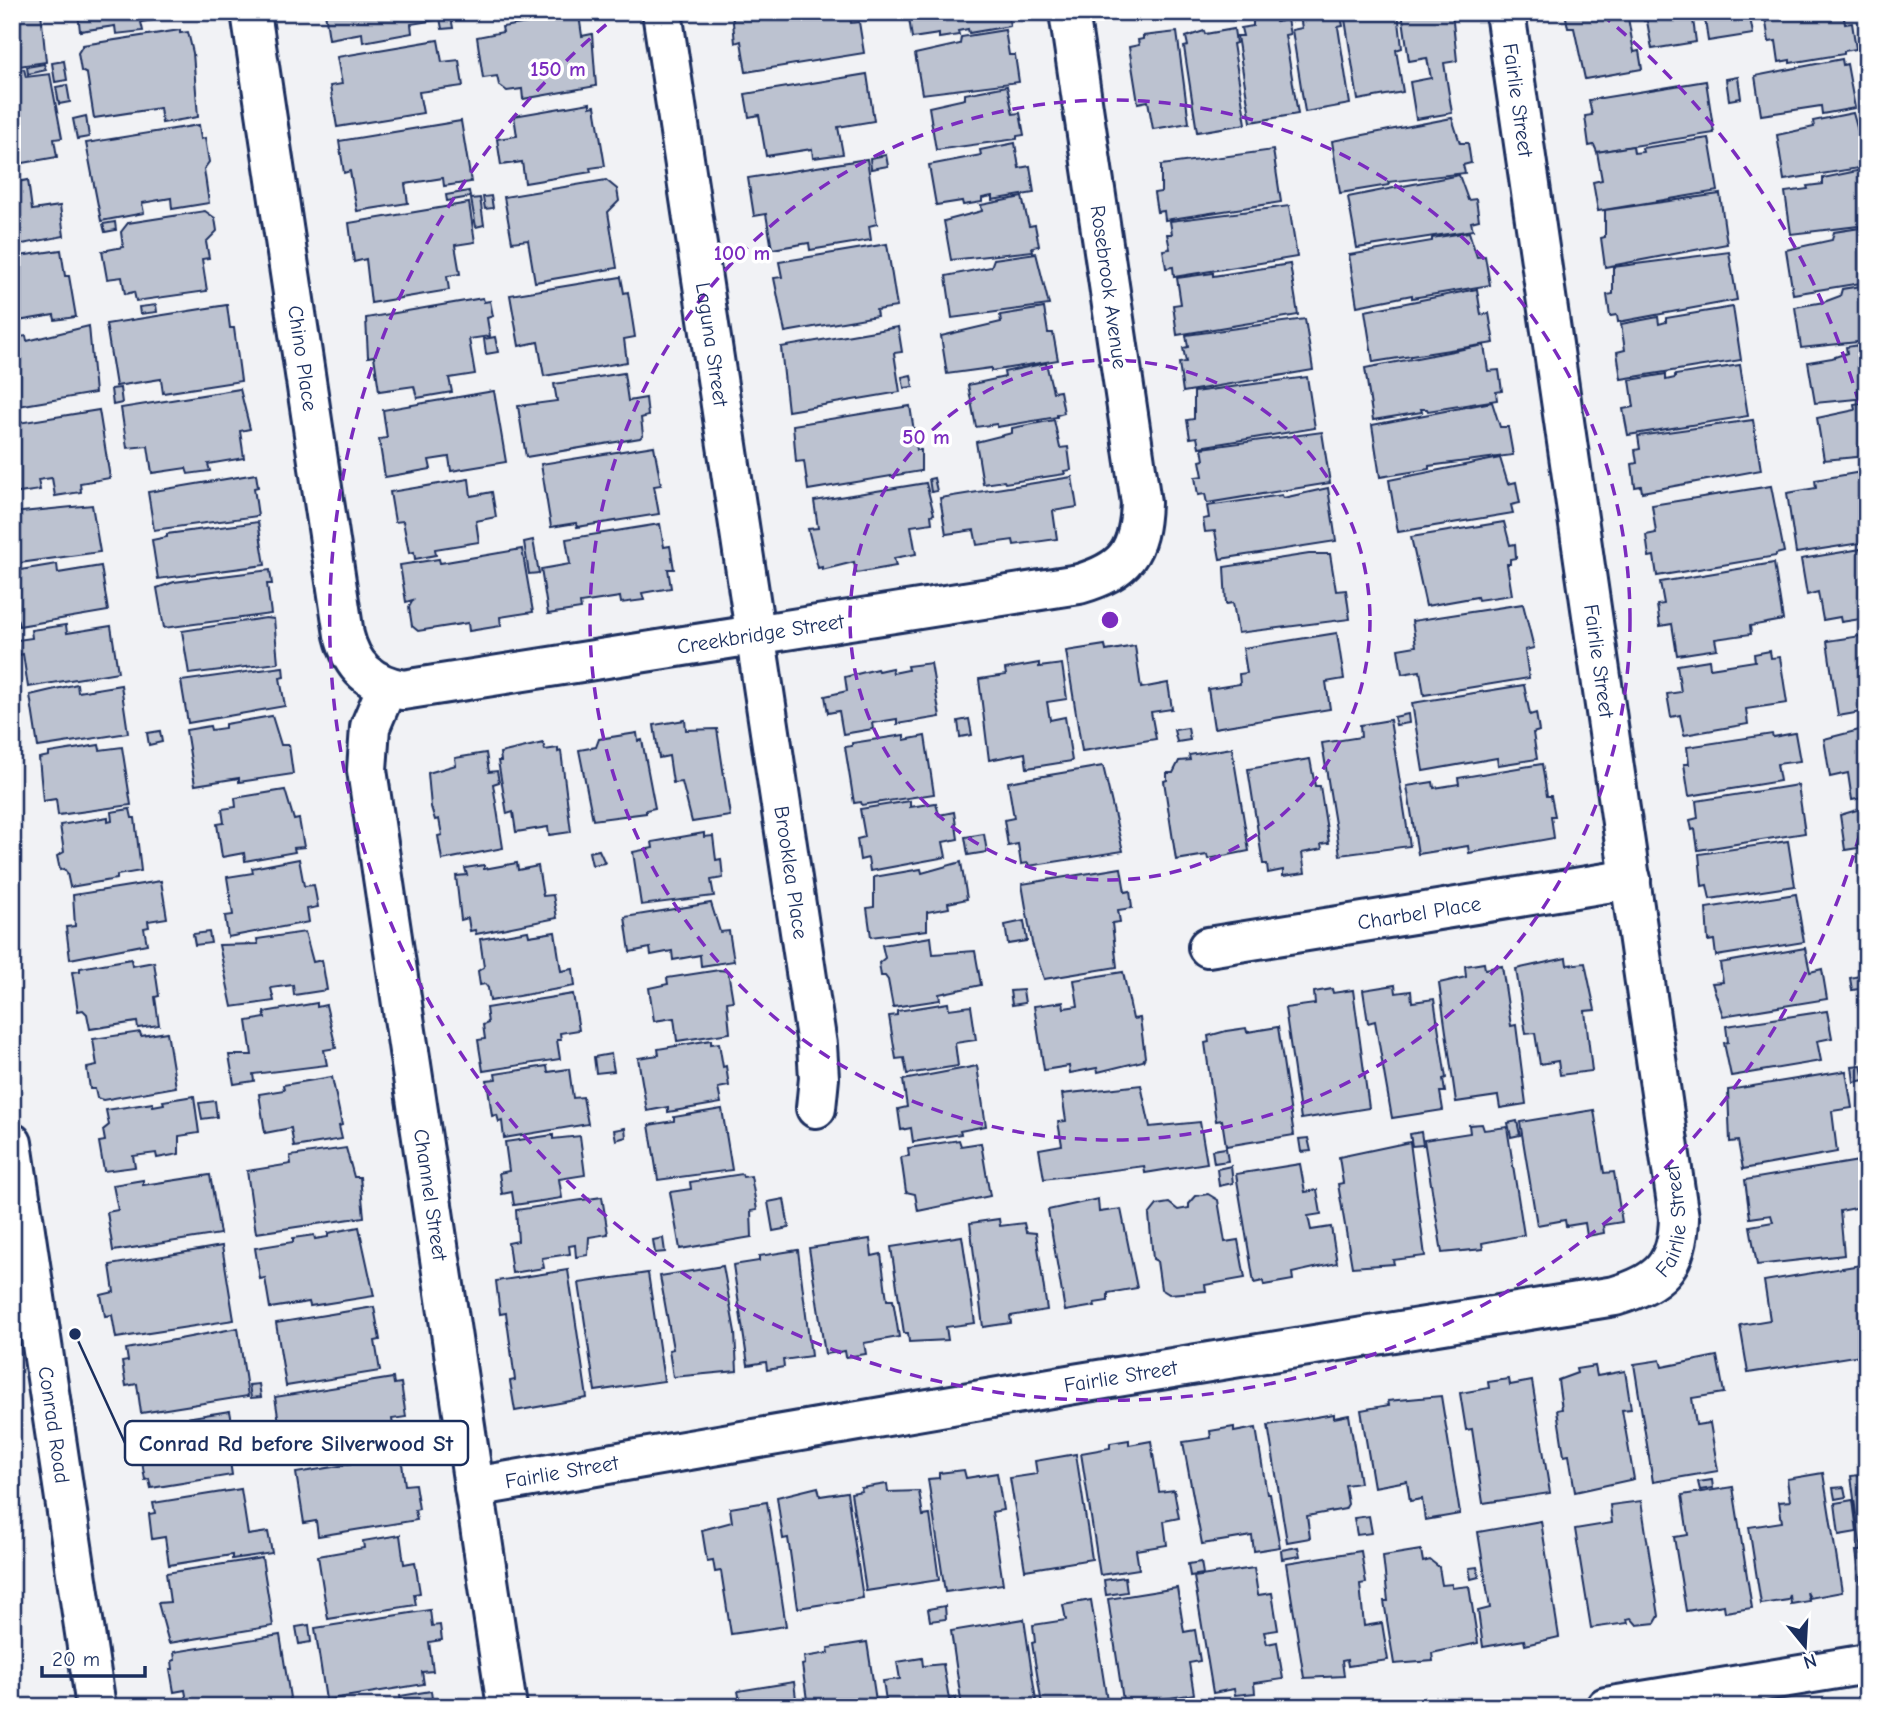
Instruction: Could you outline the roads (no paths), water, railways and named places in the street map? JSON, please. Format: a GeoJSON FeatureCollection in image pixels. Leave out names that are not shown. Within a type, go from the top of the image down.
{"type":"FeatureCollection","features":[{"type":"Feature","properties":{"kind":"street","name":"Chino Place"},"geometry":{"type":"LineString","coordinates":[[251,12],[344,635],[359,669],[387,687]]}},
{"type":"Feature","properties":{"kind":"street","name":"Laguna Street"},"geometry":{"type":"LineString","coordinates":[[662,12],[755,636]]}},
{"type":"Feature","properties":{"kind":"street","name":"Rosebrook Avenue"},"geometry":{"type":"LineString","coordinates":[[1069,12],[1141,503],[1140,533],[1126,560]]}},
{"type":"Feature","properties":{"kind":"street","name":"Fairlie Street"},"geometry":{"type":"LineString","coordinates":[[474,1487],[1074,1384],[1615,1296],[1651,1282],[1663,1272],[1673,1257],[1679,1238],[1679,1218],[1505,12]]}},
{"type":"Feature","properties":{"kind":"street","name":"Creekbridge Street"},"geometry":{"type":"LineString","coordinates":[[387,687],[420,689],[1079,584],[1107,576],[1126,560]]}},
{"type":"Feature","properties":{"kind":"street","name":"Brooklea Place"},"geometry":{"type":"LineString","coordinates":[[755,636],[817,1045],[816,1108]]}},
{"type":"Feature","properties":{"kind":"street","name":"Channel Street"},"geometry":{"type":"LineString","coordinates":[[387,687],[370,727],[366,770],[508,1707]]}},
{"type":"Feature","properties":{"kind":"street","name":"Charbel Place"},"geometry":{"type":"LineString","coordinates":[[1208,947],[1631,879]]}},
{"type":"Feature","properties":{"kind":"street","name":"Conrad Road"},"geometry":{"type":"LineString","coordinates":[[12,1143],[96,1707]]}},
{"type":"Feature","properties":{"kind":"street"},"geometry":{"type":"LineString","coordinates":[[1606,1707],[1759,1695],[1867,1664]]}},
{"type":"Feature","properties":{"kind":"place","name":"Conrad Rd before Silverwood St"},"geometry":{"type":"Point","coordinates":[75,1334]}}]}
